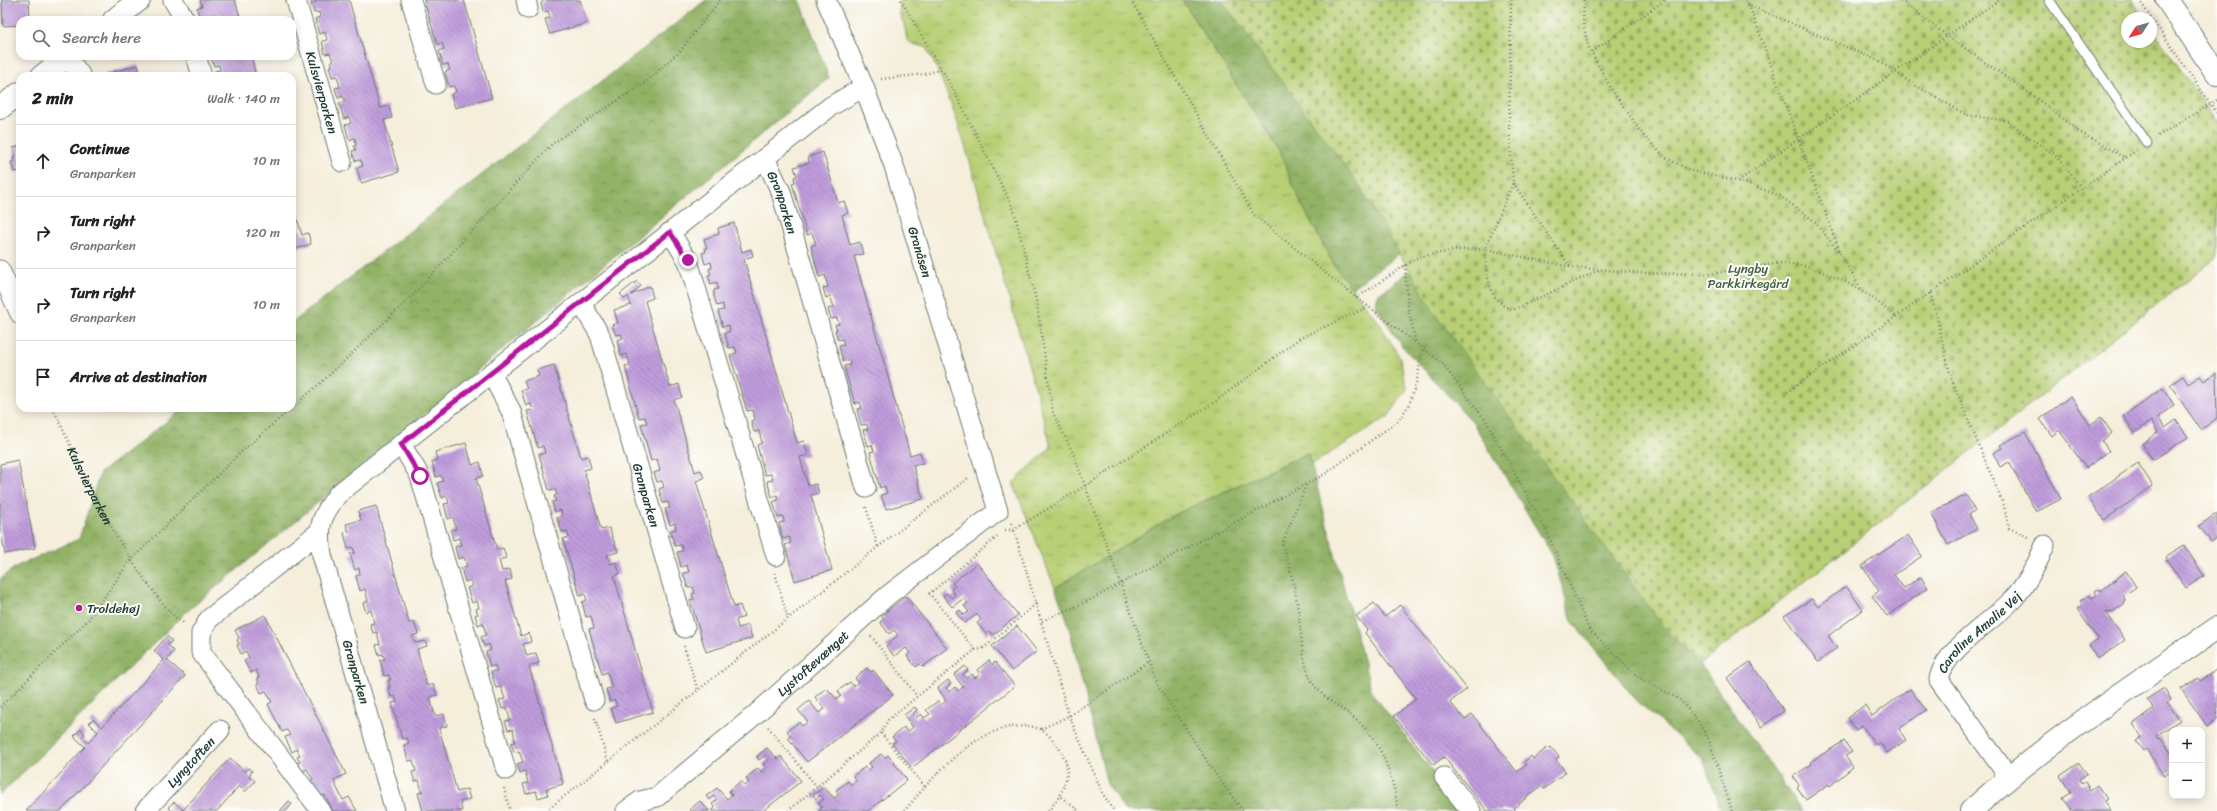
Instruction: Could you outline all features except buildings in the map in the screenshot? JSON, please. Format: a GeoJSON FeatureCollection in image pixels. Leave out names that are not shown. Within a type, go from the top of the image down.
{"type":"FeatureCollection","features":[{"type":"Feature","properties":{"kind":"street"},"geometry":{"type":"LineString","coordinates":[[119,16],[139,0]]}},
{"type":"Feature","properties":{"kind":"street"},"geometry":{"type":"LineString","coordinates":[[173,0],[183,16]]}},
{"type":"Feature","properties":{"kind":"street","name":"Kulsvierparken"},"geometry":{"type":"LineString","coordinates":[[296,0],[342,162]]}},
{"type":"Feature","properties":{"kind":"street"},"geometry":{"type":"LineString","coordinates":[[411,0],[436,84]]}},
{"type":"Feature","properties":{"kind":"street","name":"Granåsen"},"geometry":{"type":"LineString","coordinates":[[826,0],[864,87],[894,166],[983,465],[1003,513]]}},
{"type":"Feature","properties":{"kind":"street"},"geometry":{"type":"LineString","coordinates":[[2167,0],[2217,74]]}},
{"type":"Feature","properties":{"kind":"street"},"geometry":{"type":"LineString","coordinates":[[47,72],[62,60]]}},
{"type":"Feature","properties":{"kind":"street"},"geometry":{"type":"LineString","coordinates":[[70,60],[78,72]]}},
{"type":"Feature","properties":{"kind":"street"},"geometry":{"type":"LineString","coordinates":[[197,60],[201,72]]}},
{"type":"Feature","properties":{"kind":"street","name":"Granparken"},"geometry":{"type":"LineString","coordinates":[[395,811],[322,555],[319,532],[325,512],[338,494],[491,373],[764,158],[832,106],[864,87]]}},
{"type":"Feature","properties":{"kind":"street"},"geometry":{"type":"LineString","coordinates":[[0,108],[16,96]]}},
{"type":"Feature","properties":{"kind":"street","name":"Granparken"},"geometry":{"type":"LineString","coordinates":[[764,158],[781,192],[866,488]]}},
{"type":"Feature","properties":{"kind":"street"},"geometry":{"type":"LineString","coordinates":[[670,232],[688,260],[776,556]]}},
{"type":"Feature","properties":{"kind":"street"},"geometry":{"type":"LineString","coordinates":[[0,270],[16,305]]}},
{"type":"Feature","properties":{"kind":"street","name":"Granparken"},"geometry":{"type":"LineString","coordinates":[[581,303],[600,335],[685,628]]}},
{"type":"Feature","properties":{"kind":"street"},"geometry":{"type":"LineString","coordinates":[[491,373],[511,411],[594,700]]}},
{"type":"Feature","properties":{"kind":"street"},"geometry":{"type":"LineString","coordinates":[[401,444],[420,476],[506,770]]}},
{"type":"Feature","properties":{"kind":"street","name":"Lystoftevænget"},"geometry":{"type":"LineString","coordinates":[[626,811],[640,801],[657,797],[756,714],[858,621],[914,575],[1003,513]]}},
{"type":"Feature","properties":{"kind":"street"},"geometry":{"type":"LineString","coordinates":[[319,532],[209,619],[201,633],[201,652],[320,811]]}},
{"type":"Feature","properties":{"kind":"street","name":"Caroline Amalie Vej"},"geometry":{"type":"LineString","coordinates":[[2008,776],[1939,680],[1940,670],[1954,652],[2012,600],[2034,571],[2045,545]]}},
{"type":"Feature","properties":{"kind":"street"},"geometry":{"type":"LineString","coordinates":[[1971,811],[2008,776],[2063,735],[2217,628]]}},
{"type":"Feature","properties":{"kind":"street","name":"Lyngtoften"},"geometry":{"type":"LineString","coordinates":[[145,811],[220,730]]}},
{"type":"Feature","properties":{"kind":"street"},"geometry":{"type":"LineString","coordinates":[[1444,777],[1471,811]]}},
{"type":"Feature","properties":{"kind":"lane"},"geometry":{"type":"LineString","coordinates":[[2049,0],[2147,143]]}},
{"type":"Feature","properties":{"kind":"path"},"geometry":{"type":"LineString","coordinates":[[296,404],[324,380],[413,295],[553,143],[646,82],[682,48],[720,0]]}},
{"type":"Feature","properties":{"kind":"path"},"geometry":{"type":"LineString","coordinates":[[901,0],[942,69],[1014,210],[1037,304],[1053,413],[1074,455],[1156,682],[1173,710],[1243,811]]}},
{"type":"Feature","properties":{"kind":"path"},"geometry":{"type":"LineString","coordinates":[[1131,0],[1137,7],[1254,215],[1356,298],[1442,363],[1486,421],[1546,530],[1589,630],[1637,676],[1680,700],[1698,721],[1709,740],[1732,811]]}},
{"type":"Feature","properties":{"kind":"path"},"geometry":{"type":"LineString","coordinates":[[1511,0],[1508,124],[1513,183],[1485,249],[1486,274],[1493,295],[1505,307],[1515,309],[1599,270]]}},
{"type":"Feature","properties":{"kind":"path"},"geometry":{"type":"LineString","coordinates":[[1584,0],[1583,23],[1592,52],[1610,87],[1642,135],[1665,157],[1689,170],[1738,182],[1780,196],[1814,220],[1840,253],[1862,292]]}},
{"type":"Feature","properties":{"kind":"path"},"geometry":{"type":"LineString","coordinates":[[1592,52],[1665,0]]}},
{"type":"Feature","properties":{"kind":"path"},"geometry":{"type":"LineString","coordinates":[[1745,0],[1749,5],[1840,253]]}},
{"type":"Feature","properties":{"kind":"path"},"geometry":{"type":"LineString","coordinates":[[1901,0],[1947,36],[2035,97],[2078,130],[2126,158]]}},
{"type":"Feature","properties":{"kind":"path"},"geometry":{"type":"LineString","coordinates":[[1738,182],[1999,0]]}},
{"type":"Feature","properties":{"kind":"path"},"geometry":{"type":"LineString","coordinates":[[2140,0],[2217,113]]}},
{"type":"Feature","properties":{"kind":"path"},"geometry":{"type":"LineString","coordinates":[[1749,5],[1881,62],[1913,84],[1967,115],[2009,121],[2027,136],[2054,154],[2082,188]]}},
{"type":"Feature","properties":{"kind":"path"},"geometry":{"type":"LineString","coordinates":[[864,87],[883,78],[925,74],[942,69]]}},
{"type":"Feature","properties":{"kind":"path"},"geometry":{"type":"LineString","coordinates":[[1787,392],[2147,143],[2217,100]]}},
{"type":"Feature","properties":{"kind":"path"},"geometry":{"type":"LineString","coordinates":[[1513,183],[1571,267]]}},
{"type":"Feature","properties":{"kind":"path"},"geometry":{"type":"LineString","coordinates":[[1356,298],[1418,257],[1434,253],[1485,249],[1571,267],[1641,273],[1709,274],[1780,263],[1810,267],[1842,280],[1862,292],[1896,317]]}},
{"type":"Feature","properties":{"kind":"path"},"geometry":{"type":"LineString","coordinates":[[1405,265],[1408,308],[1416,343]]}},
{"type":"Feature","properties":{"kind":"path"},"geometry":{"type":"LineString","coordinates":[[1931,293],[1951,378],[2004,506],[2009,528],[2045,545]]}},
{"type":"Feature","properties":{"kind":"path"},"geometry":{"type":"LineString","coordinates":[[1013,530],[1085,486],[1216,401],[1300,338],[1368,307]]}},
{"type":"Feature","properties":{"kind":"path"},"geometry":{"type":"LineString","coordinates":[[1042,621],[1088,601],[1121,584],[1325,474],[1398,421],[1409,405],[1417,380],[1423,348]]}},
{"type":"Feature","properties":{"kind":"path","name":"Kulsvierparken"},"geometry":{"type":"LineString","coordinates":[[55,412],[110,526],[130,562]]}},
{"type":"Feature","properties":{"kind":"path"},"geometry":{"type":"LineString","coordinates":[[0,707],[88,620],[130,562],[240,453],[287,412]]}},
{"type":"Feature","properties":{"kind":"path"},"geometry":{"type":"LineString","coordinates":[[546,811],[878,546],[983,465]]}},
{"type":"Feature","properties":{"kind":"path"},"geometry":{"type":"LineString","coordinates":[[1307,484],[1282,544],[1290,564],[1304,658],[1312,681],[1327,698],[1354,718],[1371,734],[1384,754],[1399,811]]}},
{"type":"Feature","properties":{"kind":"path"},"geometry":{"type":"LineString","coordinates":[[866,488],[863,497],[878,546]]}},
{"type":"Feature","properties":{"kind":"path"},"geometry":{"type":"LineString","coordinates":[[1003,513],[1013,530],[1037,604],[1069,716],[1103,794],[1114,811]]}},
{"type":"Feature","properties":{"kind":"path"},"geometry":{"type":"LineString","coordinates":[[929,594],[1006,531]]}},
{"type":"Feature","properties":{"kind":"path"},"geometry":{"type":"LineString","coordinates":[[776,556],[773,566],[788,619]]}},
{"type":"Feature","properties":{"kind":"path"},"geometry":{"type":"LineString","coordinates":[[130,562],[173,617],[201,633]]}},
{"type":"Feature","properties":{"kind":"path"},"geometry":{"type":"LineString","coordinates":[[914,575],[975,650]]}},
{"type":"Feature","properties":{"kind":"path"},"geometry":{"type":"LineString","coordinates":[[788,811],[881,733],[888,720],[975,650],[982,649],[989,644],[1037,604]]}},
{"type":"Feature","properties":{"kind":"path"},"geometry":{"type":"LineString","coordinates":[[858,621],[917,696]]}},
{"type":"Feature","properties":{"kind":"path"},"geometry":{"type":"LineString","coordinates":[[685,628],[681,636],[698,691]]}},
{"type":"Feature","properties":{"kind":"path"},"geometry":{"type":"LineString","coordinates":[[1041,730],[1069,716],[1149,662]]}},
{"type":"Feature","properties":{"kind":"path"},"geometry":{"type":"LineString","coordinates":[[594,700],[592,708],[608,762]]}},
{"type":"Feature","properties":{"kind":"path"},"geometry":{"type":"LineString","coordinates":[[756,714],[817,786]]}},
{"type":"Feature","properties":{"kind":"path"},"geometry":{"type":"LineString","coordinates":[[904,811],[953,759],[986,736],[1009,727],[1027,726],[1041,730],[1052,740],[1062,754],[1067,770],[1061,797],[1048,811]]}},
{"type":"Feature","properties":{"kind":"path"},"geometry":{"type":"LineString","coordinates":[[881,733],[925,787]]}},
{"type":"Feature","properties":{"kind":"path"},"geometry":{"type":"LineString","coordinates":[[506,770],[501,780],[510,811]]}},
{"type":"Feature","properties":{"kind":"path"},"geometry":{"type":"LineString","coordinates":[[1061,797],[1079,811]]}},
{"type":"Feature","properties":{"kind":"green space"},"geometry":{"type":"Polygon","coordinates":[[[706,0],[800,0],[829,78],[185,613],[0,795],[0,579],[17,566],[79,539],[100,473],[179,412],[296,412],[296,320],[706,0]]]}},
{"type":"Feature","properties":{"kind":"green space"},"geometry":{"type":"Polygon","coordinates":[[[900,0],[1182,0],[1279,151],[1300,201],[1335,267],[1378,321],[1400,358],[1407,389],[1388,417],[1311,465],[1307,453],[1176,514],[1055,588],[1013,483],[1051,447],[1044,419],[954,112],[937,69],[926,47],[914,45],[907,40],[904,24],[899,13],[900,0]]]}},
{"type":"Feature","properties":{"kind":"green space"},"geometry":{"type":"Polygon","coordinates":[[[1182,0],[1452,0],[1406,249],[1352,288],[1335,267],[1300,201],[1279,151],[1182,0]]]}},
{"type":"Feature","properties":{"kind":"green space","name":"Lyngby Parkkirkegård"},"geometry":{"type":"Polygon","coordinates":[[[1221,0],[2132,0],[2141,12],[2121,12],[2121,48],[2157,48],[2157,36],[2217,122],[2217,257],[1700,664],[1664,628],[1435,314],[1357,182],[1221,0]]]}},
{"type":"Feature","properties":{"kind":"green space"},"geometry":{"type":"Polygon","coordinates":[[[2217,122],[2217,257],[1700,664],[1802,811],[1721,811],[1703,759],[1637,701],[1572,621],[1553,556],[1472,421],[1402,346],[1375,305],[1378,295],[1420,263],[2217,122]]]}},
{"type":"Feature","properties":{"kind":"green space"},"geometry":{"type":"Polygon","coordinates":[[[1308,453],[1372,693],[1463,811],[1125,811],[1107,784],[1067,619],[1055,588],[1176,514],[1308,453]]]}},
{"type":"Feature","properties":{"kind":"place","name":"Troldehøj"},"geometry":{"type":"Point","coordinates":[79,608]}},
{"type":"Feature","properties":{"kind":"route"},"geometry":{"type":"LineString","coordinates":[[420,476],[401,444],[670,232],[688,260]]}}]}
